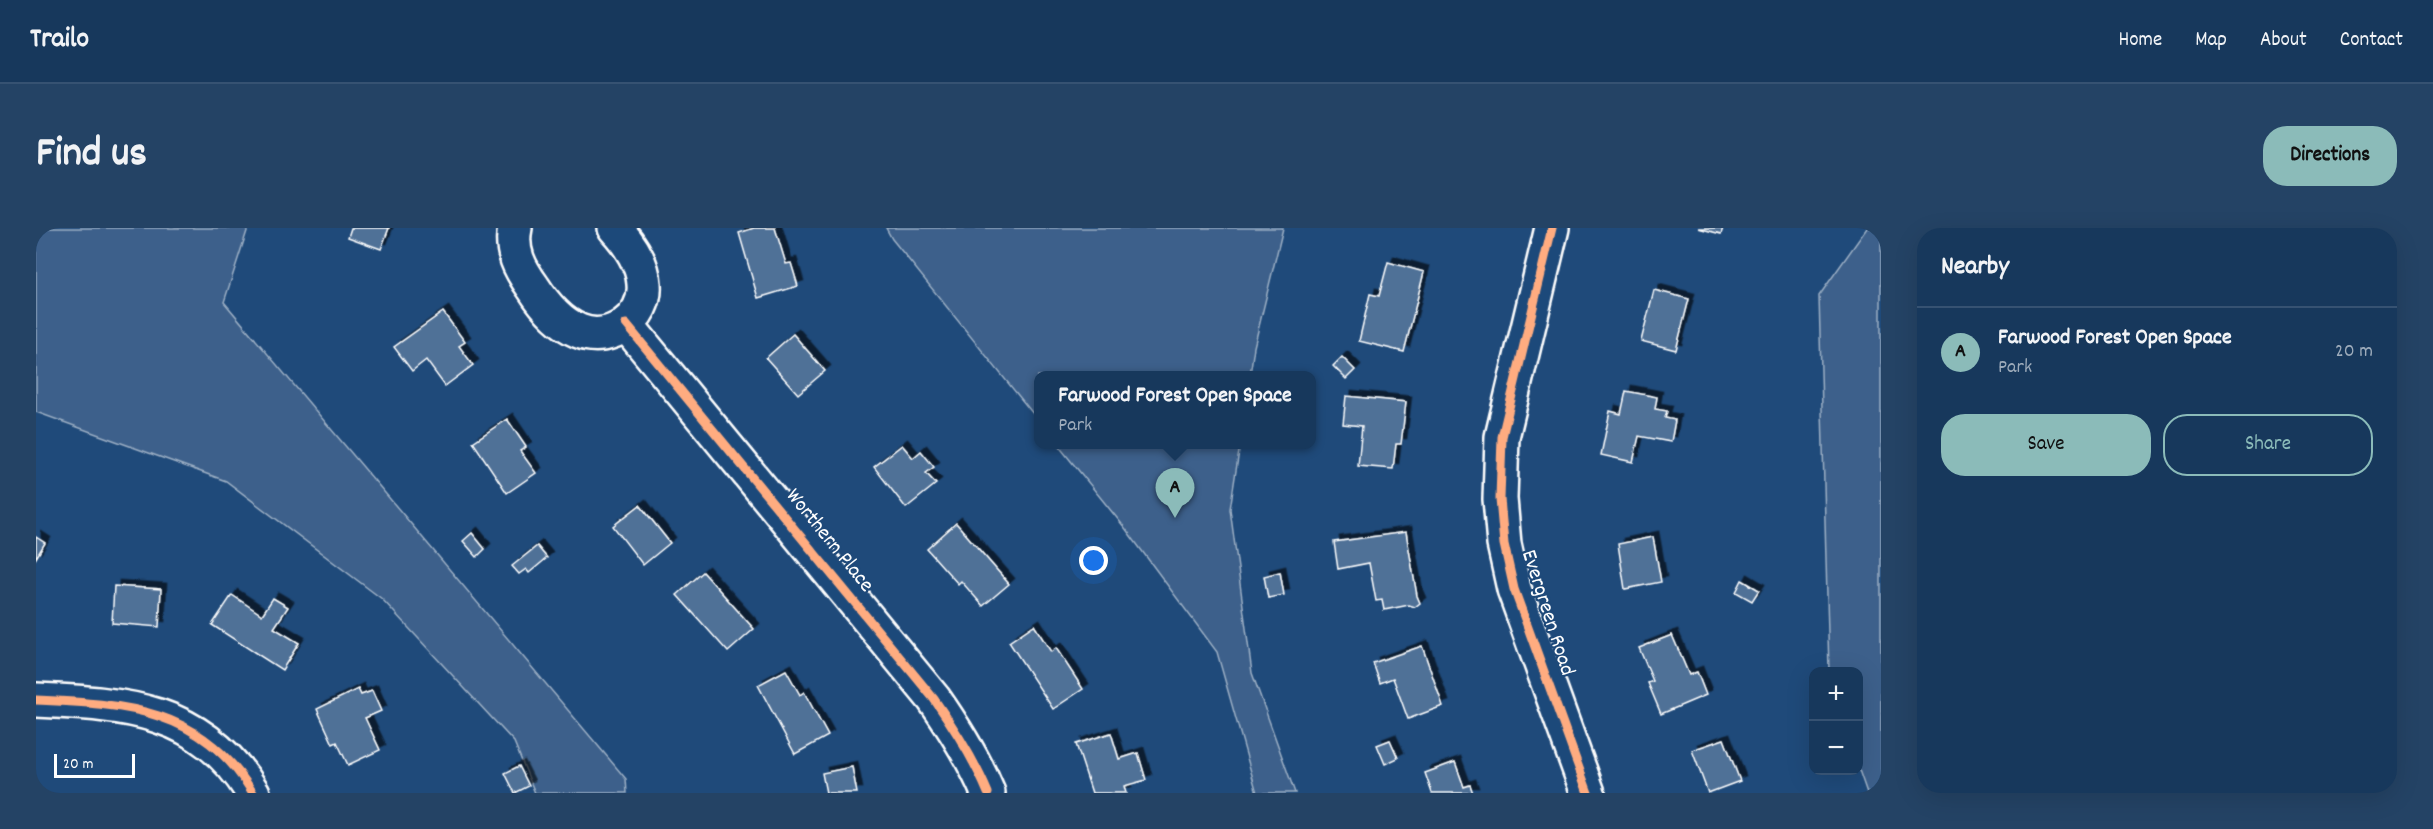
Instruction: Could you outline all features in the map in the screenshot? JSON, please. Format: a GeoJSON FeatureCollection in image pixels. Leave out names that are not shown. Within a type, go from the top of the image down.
{"type":"FeatureCollection","features":[{"type":"Feature","properties":{"kind":"street"},"geometry":{"type":"LineString","coordinates":[[515,228],[514,247],[520,267],[538,296],[562,321],[580,332],[600,335],[618,330],[626,324],[633,318],[642,302],[644,282],[638,262],[615,228]]}},
{"type":"Feature","properties":{"kind":"street","name":"Evergreen Road"},"geometry":{"type":"LineString","coordinates":[[1552,228],[1502,437],[1500,499],[1504,544],[1514,589],[1588,793]]}},
{"type":"Feature","properties":{"kind":"street","name":"Worthern Place"},"geometry":{"type":"LineString","coordinates":[[626,324],[934,699],[976,764],[988,793]]}},
{"type":"Feature","properties":{"kind":"street"},"geometry":{"type":"LineString","coordinates":[[36,700],[129,708],[181,724],[219,751],[253,793]]}},
{"type":"Feature","properties":{"kind":"shaded area"},"geometry":{"type":"Polygon","coordinates":[[[36,228],[248,228],[224,302],[626,779],[627,793],[535,793],[514,742],[382,599],[226,481],[36,412],[36,228]]]}},
{"type":"Feature","properties":{"kind":"shaded area"},"geometry":{"type":"Polygon","coordinates":[[[886,228],[1283,228],[1254,347],[1251,371],[1034,371],[1034,415],[892,239],[886,228]]]}},
{"type":"Feature","properties":{"kind":"shaded area"},"geometry":{"type":"Polygon","coordinates":[[[1867,228],[1881,228],[1881,793],[1867,793],[1861,775],[1863,775],[1863,667],[1829,667],[1819,296],[1867,228]]]}},
{"type":"Feature","properties":{"kind":"shaded area"},"geometry":{"type":"Polygon","coordinates":[[[1061,449],[1239,449],[1230,509],[1252,673],[1295,793],[1257,793],[1217,652],[1125,528],[1061,449]]]}},
{"type":"Feature","properties":{"kind":"building"},"geometry":{"type":"Polygon","coordinates":[[[351,228],[389,228],[381,249],[348,237],[351,228]]]}},
{"type":"Feature","properties":{"kind":"building"},"geometry":{"type":"Polygon","coordinates":[[[754,228],[775,228],[786,264],[791,263],[798,286],[758,298],[739,233],[754,228]]]}},
{"type":"Feature","properties":{"kind":"building"},"geometry":{"type":"Polygon","coordinates":[[[1698,228],[1723,228],[1721,234],[1698,228]]]}},
{"type":"Feature","properties":{"kind":"building"},"geometry":{"type":"Polygon","coordinates":[[[1388,262],[1424,272],[1404,352],[1359,341],[1370,294],[1379,296],[1388,262]]]}},
{"type":"Feature","properties":{"kind":"building"},"geometry":{"type":"Polygon","coordinates":[[[1654,290],[1689,299],[1676,350],[1641,341],[1654,290]]]}},
{"type":"Feature","properties":{"kind":"building"},"geometry":{"type":"Polygon","coordinates":[[[443,312],[465,342],[459,346],[473,365],[445,386],[426,360],[412,371],[394,347],[443,312]]]}},
{"type":"Feature","properties":{"kind":"building"},"geometry":{"type":"Polygon","coordinates":[[[793,334],[825,371],[798,394],[766,358],[793,334]]]}},
{"type":"Feature","properties":{"kind":"building"},"geometry":{"type":"Polygon","coordinates":[[[1342,357],[1355,370],[1346,379],[1333,366],[1342,357]]]}},
{"type":"Feature","properties":{"kind":"building"},"geometry":{"type":"Polygon","coordinates":[[[1626,391],[1657,397],[1655,409],[1667,411],[1665,418],[1675,420],[1671,442],[1639,436],[1633,462],[1601,455],[1610,411],[1621,414],[1626,391]]]}},
{"type":"Feature","properties":{"kind":"building"},"geometry":{"type":"Polygon","coordinates":[[[1346,396],[1406,402],[1401,444],[1396,444],[1393,469],[1358,466],[1362,426],[1343,424],[1346,396]]]}},
{"type":"Feature","properties":{"kind":"building"},"geometry":{"type":"Polygon","coordinates":[[[507,419],[526,447],[520,451],[536,473],[507,493],[473,442],[507,419]]]}},
{"type":"Feature","properties":{"kind":"building"},"geometry":{"type":"Polygon","coordinates":[[[902,445],[913,458],[921,451],[934,467],[926,473],[936,484],[906,508],[874,467],[902,445]]]}},
{"type":"Feature","properties":{"kind":"building"},"geometry":{"type":"Polygon","coordinates":[[[640,505],[670,543],[643,565],[613,526],[640,505]]]}},
{"type":"Feature","properties":{"kind":"building"},"geometry":{"type":"Polygon","coordinates":[[[956,523],[1009,584],[983,606],[961,581],[958,584],[927,549],[956,523]]]}},
{"type":"Feature","properties":{"kind":"building"},"geometry":{"type":"Polygon","coordinates":[[[1406,532],[1420,603],[1415,607],[1409,605],[1384,610],[1382,600],[1376,601],[1369,563],[1338,569],[1334,542],[1406,532]]]}},
{"type":"Feature","properties":{"kind":"building"},"geometry":{"type":"Polygon","coordinates":[[[472,533],[485,549],[477,557],[463,541],[472,533]]]}},
{"type":"Feature","properties":{"kind":"building"},"geometry":{"type":"Polygon","coordinates":[[[36,537],[45,543],[36,558],[36,537]]]}},
{"type":"Feature","properties":{"kind":"building"},"geometry":{"type":"Polygon","coordinates":[[[1653,537],[1661,582],[1625,589],[1618,544],[1653,537]]]}},
{"type":"Feature","properties":{"kind":"building"},"geometry":{"type":"Polygon","coordinates":[[[537,546],[547,558],[529,573],[526,569],[519,574],[512,566],[537,546]]]}},
{"type":"Feature","properties":{"kind":"building"},"geometry":{"type":"Polygon","coordinates":[[[703,572],[754,629],[728,652],[677,595],[703,572]]]}},
{"type":"Feature","properties":{"kind":"building"},"geometry":{"type":"Polygon","coordinates":[[[1280,572],[1284,595],[1268,598],[1264,576],[1280,572]]]}},
{"type":"Feature","properties":{"kind":"building"},"geometry":{"type":"Polygon","coordinates":[[[1742,580],[1759,590],[1752,601],[1736,592],[1742,580]]]}},
{"type":"Feature","properties":{"kind":"building"},"geometry":{"type":"Polygon","coordinates":[[[114,586],[161,589],[159,627],[112,623],[114,586]]]}},
{"type":"Feature","properties":{"kind":"building"},"geometry":{"type":"Polygon","coordinates":[[[232,595],[262,615],[273,598],[288,607],[274,628],[299,643],[282,670],[212,625],[232,595]]]}},
{"type":"Feature","properties":{"kind":"building"},"geometry":{"type":"Polygon","coordinates":[[[1034,625],[1051,652],[1056,648],[1083,689],[1053,709],[1009,642],[1034,625]]]}},
{"type":"Feature","properties":{"kind":"building"},"geometry":{"type":"Polygon","coordinates":[[[1672,635],[1689,675],[1697,672],[1706,695],[1661,714],[1648,683],[1653,681],[1639,648],[1672,635]]]}},
{"type":"Feature","properties":{"kind":"building"},"geometry":{"type":"Polygon","coordinates":[[[1422,646],[1443,706],[1408,719],[1393,678],[1380,683],[1373,663],[1422,646]]]}},
{"type":"Feature","properties":{"kind":"building"},"geometry":{"type":"Polygon","coordinates":[[[786,670],[800,695],[804,692],[828,736],[795,754],[758,685],[786,670]]]}},
{"type":"Feature","properties":{"kind":"building"},"geometry":{"type":"Polygon","coordinates":[[[358,689],[361,695],[372,691],[381,711],[365,718],[380,750],[348,765],[337,742],[333,744],[317,709],[358,689]]]}},
{"type":"Feature","properties":{"kind":"building"},"geometry":{"type":"Polygon","coordinates":[[[1111,733],[1119,759],[1138,753],[1146,780],[1124,786],[1126,793],[1092,793],[1076,744],[1111,733]]]}},
{"type":"Feature","properties":{"kind":"building"},"geometry":{"type":"Polygon","coordinates":[[[1724,739],[1740,781],[1708,793],[1692,750],[1724,739]]]}},
{"type":"Feature","properties":{"kind":"building"},"geometry":{"type":"Polygon","coordinates":[[[1390,740],[1398,758],[1385,764],[1377,745],[1390,740]]]}},
{"type":"Feature","properties":{"kind":"building"},"geometry":{"type":"Polygon","coordinates":[[[1455,762],[1464,787],[1470,785],[1473,793],[1432,793],[1425,773],[1455,762]]]}},
{"type":"Feature","properties":{"kind":"building"},"geometry":{"type":"Polygon","coordinates":[[[519,766],[529,786],[515,793],[505,773],[519,766]]]}},
{"type":"Feature","properties":{"kind":"building"},"geometry":{"type":"Polygon","coordinates":[[[852,767],[857,793],[826,793],[822,773],[852,767]]]}},
{"type":"Feature","properties":{"kind":"cycle path"},"geometry":{"type":"LineString","coordinates":[[1552,228],[1502,437],[1500,499],[1504,544],[1514,589],[1588,793]]}},
{"type":"Feature","properties":{"kind":"cycle path"},"geometry":{"type":"LineString","coordinates":[[626,324],[934,699],[964,744],[988,793]]}},
{"type":"Feature","properties":{"kind":"cycle path"},"geometry":{"type":"LineString","coordinates":[[36,700],[101,704],[130,709],[159,716],[185,727],[210,743],[232,765],[253,793]]}},
{"type":"Feature","properties":{"kind":"place","name":"Farwood Forest Open Space"},"geometry":{"type":"Point","coordinates":[1175,518]}}]}
